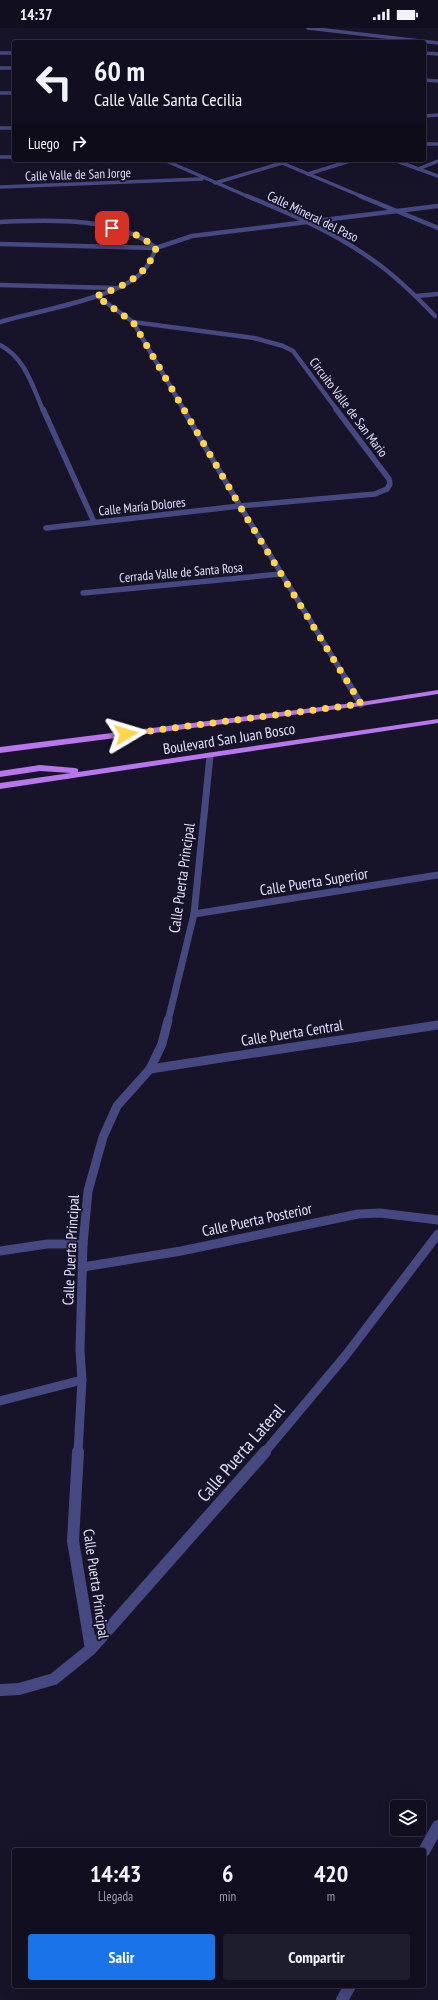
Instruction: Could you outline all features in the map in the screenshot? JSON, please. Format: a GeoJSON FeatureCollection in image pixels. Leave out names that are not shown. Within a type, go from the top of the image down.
{"type":"FeatureCollection","features":[{"type":"Feature","properties":{"kind":"main road","name":"Boulevard San Juan Bosco"},"geometry":{"type":"LineString","coordinates":[[0,750],[361,704],[438,692]]}},
{"type":"Feature","properties":{"kind":"main road","name":"Boulevard San Juan Bosco"},"geometry":{"type":"LineString","coordinates":[[0,786],[438,721]]}},
{"type":"Feature","properties":{"kind":"main road"},"geometry":{"type":"LineString","coordinates":[[0,774],[40,768],[94,773]]}},
{"type":"Feature","properties":{"kind":"street"},"geometry":{"type":"LineString","coordinates":[[308,28],[411,40]]}},
{"type":"Feature","properties":{"kind":"street"},"geometry":{"type":"LineString","coordinates":[[349,33],[356,28]]}},
{"type":"Feature","properties":{"kind":"street"},"geometry":{"type":"LineString","coordinates":[[426,42],[438,43]]}},
{"type":"Feature","properties":{"kind":"street"},"geometry":{"type":"LineString","coordinates":[[0,53],[12,53]]}},
{"type":"Feature","properties":{"kind":"street"},"geometry":{"type":"LineString","coordinates":[[426,53],[438,54]]}},
{"type":"Feature","properties":{"kind":"street"},"geometry":{"type":"LineString","coordinates":[[0,68],[12,68]]}},
{"type":"Feature","properties":{"kind":"street"},"geometry":{"type":"LineString","coordinates":[[426,80],[438,81]]}},
{"type":"Feature","properties":{"kind":"street"},"geometry":{"type":"LineString","coordinates":[[0,93],[12,93]]}},
{"type":"Feature","properties":{"kind":"street"},"geometry":{"type":"LineString","coordinates":[[426,116],[438,114]]}},
{"type":"Feature","properties":{"kind":"street"},"geometry":{"type":"LineString","coordinates":[[0,128],[12,128]]}},
{"type":"Feature","properties":{"kind":"street"},"geometry":{"type":"LineString","coordinates":[[426,144],[438,144]]}},
{"type":"Feature","properties":{"kind":"street"},"geometry":{"type":"LineString","coordinates":[[0,158],[12,157]]}},
{"type":"Feature","properties":{"kind":"street"},"geometry":{"type":"LineString","coordinates":[[418,169],[438,161]]}},
{"type":"Feature","properties":{"kind":"street","name":"Calle Mineral del Paso"},"geometry":{"type":"LineString","coordinates":[[168,162],[305,222],[352,246],[380,265],[416,296],[435,316]]}},
{"type":"Feature","properties":{"kind":"street"},"geometry":{"type":"LineString","coordinates":[[308,174],[347,162]]}},
{"type":"Feature","properties":{"kind":"street"},"geometry":{"type":"LineString","coordinates":[[399,162],[438,176]]}},
{"type":"Feature","properties":{"kind":"street"},"geometry":{"type":"LineString","coordinates":[[216,183],[282,163],[438,228]]}},
{"type":"Feature","properties":{"kind":"street","name":"Calle Valle de San Jorge"},"geometry":{"type":"LineString","coordinates":[[0,187],[204,179]]}},
{"type":"Feature","properties":{"kind":"street"},"geometry":{"type":"LineString","coordinates":[[0,244],[156,248],[192,236],[438,206]]}},
{"type":"Feature","properties":{"kind":"street"},"geometry":{"type":"LineString","coordinates":[[0,222],[47,222],[112,228],[140,236],[156,248]]}},
{"type":"Feature","properties":{"kind":"street"},"geometry":{"type":"LineString","coordinates":[[0,322],[120,288],[145,270],[153,259],[156,248]]}},
{"type":"Feature","properties":{"kind":"street"},"geometry":{"type":"LineString","coordinates":[[0,285],[120,288]]}},
{"type":"Feature","properties":{"kind":"street"},"geometry":{"type":"LineString","coordinates":[[416,296],[438,294]]}},
{"type":"Feature","properties":{"kind":"street"},"geometry":{"type":"LineString","coordinates":[[96,296],[133,322],[240,506],[361,704]]}},
{"type":"Feature","properties":{"kind":"street","name":"Circuito Valle de San Mario"},"geometry":{"type":"LineString","coordinates":[[133,322],[254,338],[283,346],[293,351],[389,479],[390,484],[387,489],[375,494],[240,506]]}},
{"type":"Feature","properties":{"kind":"street"},"geometry":{"type":"LineString","coordinates":[[0,345],[10,350],[21,361],[94,522]]}},
{"type":"Feature","properties":{"kind":"street","name":"Calle María Dolores"},"geometry":{"type":"LineString","coordinates":[[46,528],[240,506]]}},
{"type":"Feature","properties":{"kind":"street","name":"Cerrada Valle de Santa Rosa"},"geometry":{"type":"LineString","coordinates":[[83,593],[281,574]]}},
{"type":"Feature","properties":{"kind":"street","name":"Calle Puerta Principal"},"geometry":{"type":"LineString","coordinates":[[91,1649],[73,1541],[82,1380],[80,1350],[83,1244],[88,1191],[103,1137],[117,1106],[150,1069],[162,1044],[194,914],[210,756]]}},
{"type":"Feature","properties":{"kind":"street","name":"Calle Puerta Superior"},"geometry":{"type":"LineString","coordinates":[[194,914],[438,875]]}},
{"type":"Feature","properties":{"kind":"street","name":"Calle Puerta Central"},"geometry":{"type":"LineString","coordinates":[[150,1069],[438,1025]]}},
{"type":"Feature","properties":{"kind":"street","name":"Calle Puerta Posterior"},"geometry":{"type":"LineString","coordinates":[[83,1267],[181,1251],[358,1214],[380,1213],[438,1220]]}},
{"type":"Feature","properties":{"kind":"street","name":"Calle Puerta Lateral"},"geometry":{"type":"LineString","coordinates":[[0,1690],[19,1689],[54,1679],[91,1649],[260,1458],[346,1355],[438,1234]]}},
{"type":"Feature","properties":{"kind":"street"},"geometry":{"type":"LineString","coordinates":[[0,1251],[47,1244],[83,1244]]}},
{"type":"Feature","properties":{"kind":"street"},"geometry":{"type":"LineString","coordinates":[[0,1401],[82,1380]]}},
{"type":"Feature","properties":{"kind":"street"},"geometry":{"type":"LineString","coordinates":[[426,1848],[438,1826]]}},
{"type":"Feature","properties":{"kind":"street"},"geometry":{"type":"LineString","coordinates":[[342,2000],[349,1988]]}},
{"type":"Feature","properties":{"kind":"route"},"geometry":{"type":"LineString","coordinates":[[112,228],[140,236],[156,248],[153,259],[145,270],[134,279],[120,288],[96,296],[133,322],[248,520],[361,704],[126,734]]}}]}
